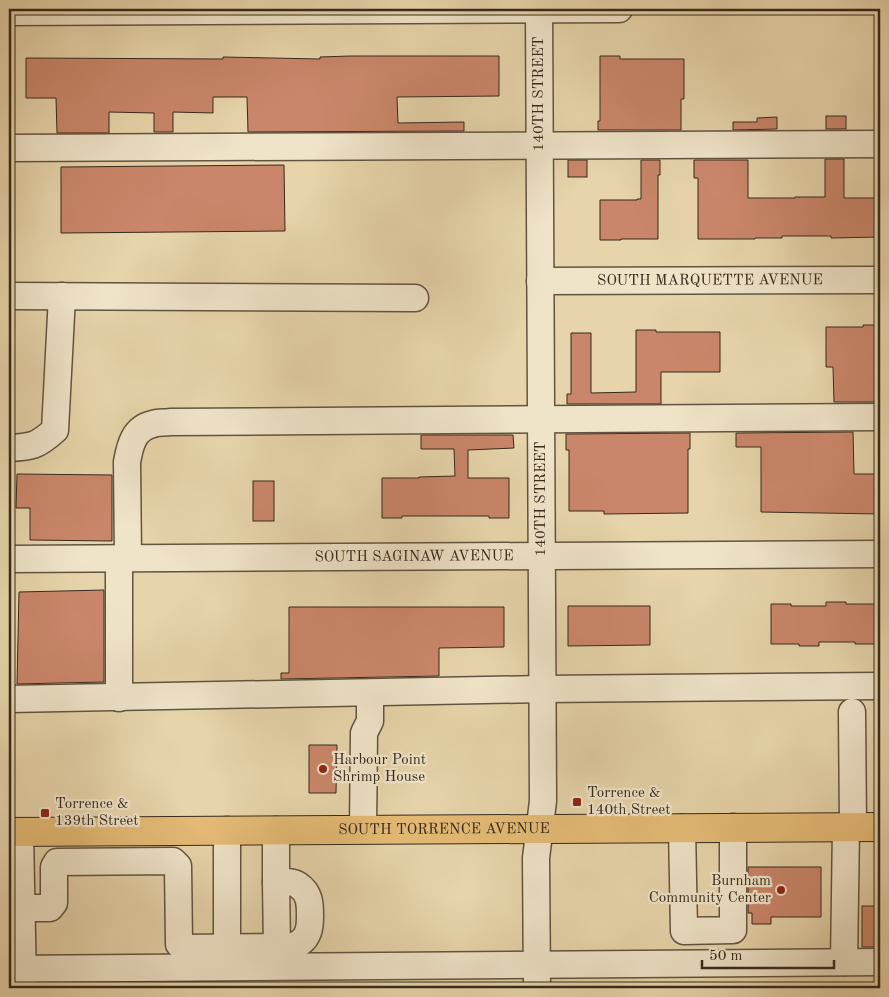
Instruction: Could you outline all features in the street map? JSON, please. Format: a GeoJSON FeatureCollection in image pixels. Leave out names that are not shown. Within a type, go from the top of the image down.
{"type":"FeatureCollection","features":[{"type":"Feature","properties":{"kind":"main road","name":"SOUTH TORRENCE AVENUE"},"geometry":{"type":"LineString","coordinates":[[14,832],[880,826]]}},
{"type":"Feature","properties":{"kind":"street","name":"140TH STREET"},"geometry":{"type":"LineString","coordinates":[[537,976],[536,858],[543,800],[538,9]]}},
{"type":"Feature","properties":{"kind":"street"},"geometry":{"type":"LineString","coordinates":[[9,12],[619,9]]}},
{"type":"Feature","properties":{"kind":"street"},"geometry":{"type":"LineString","coordinates":[[9,148],[880,144]]}},
{"type":"Feature","properties":{"kind":"street","name":"SOUTH MARQUETTE AVENUE"},"geometry":{"type":"LineString","coordinates":[[540,281],[880,280]]}},
{"type":"Feature","properties":{"kind":"street"},"geometry":{"type":"LineString","coordinates":[[9,296],[415,298]]}},
{"type":"Feature","properties":{"kind":"street"},"geometry":{"type":"LineString","coordinates":[[9,448],[29,447],[45,440],[55,430],[62,296]]}},
{"type":"Feature","properties":{"kind":"street"},"geometry":{"type":"LineString","coordinates":[[120,698],[127,462],[129,449],[134,438],[141,429],[153,423],[880,417]]}},
{"type":"Feature","properties":{"kind":"street","name":"SOUTH SAGINAW AVENUE"},"geometry":{"type":"LineString","coordinates":[[9,559],[880,554]]}},
{"type":"Feature","properties":{"kind":"street"},"geometry":{"type":"LineString","coordinates":[[9,699],[542,689],[880,686]]}},
{"type":"Feature","properties":{"kind":"street"},"geometry":{"type":"LineString","coordinates":[[363,830],[364,733],[370,721],[370,693]]}},
{"type":"Feature","properties":{"kind":"street"},"geometry":{"type":"LineString","coordinates":[[844,962],[850,827],[852,712]]}},
{"type":"Feature","properties":{"kind":"street"},"geometry":{"type":"LineString","coordinates":[[682,828],[684,932],[733,930],[733,827]]}},
{"type":"Feature","properties":{"kind":"street"},"geometry":{"type":"LineString","coordinates":[[227,830],[228,948]]}},
{"type":"Feature","properties":{"kind":"street"},"geometry":{"type":"LineString","coordinates":[[14,832],[22,908],[18,975],[265,954],[295,946],[302,941],[308,932],[310,901],[306,892],[293,882],[276,882],[276,830]]}},
{"type":"Feature","properties":{"kind":"street"},"geometry":{"type":"LineString","coordinates":[[22,908],[50,908],[54,903],[54,866],[57,862],[173,861],[178,866],[179,944],[183,948],[228,948],[265,954],[537,976],[880,962]]}},
{"type":"Feature","properties":{"kind":"building"},"geometry":{"type":"Polygon","coordinates":[[[499,56],[499,96],[397,97],[398,123],[464,122],[464,131],[248,132],[247,97],[213,97],[213,113],[173,112],[173,132],[154,132],[154,113],[109,112],[109,133],[57,133],[56,98],[26,98],[26,58],[223,59],[223,57],[320,59],[320,57],[499,56]]]}},
{"type":"Feature","properties":{"kind":"building"},"geometry":{"type":"Polygon","coordinates":[[[600,56],[620,56],[620,59],[684,59],[684,99],[681,99],[681,130],[598,130],[598,121],[600,121],[600,56]]]}},
{"type":"Feature","properties":{"kind":"building"},"geometry":{"type":"Polygon","coordinates":[[[826,116],[846,116],[846,129],[826,129],[826,116]]]}},
{"type":"Feature","properties":{"kind":"building"},"geometry":{"type":"Polygon","coordinates":[[[777,117],[777,129],[733,130],[733,122],[757,122],[757,118],[777,117]]]}},
{"type":"Feature","properties":{"kind":"building"},"geometry":{"type":"Polygon","coordinates":[[[825,159],[844,159],[844,198],[880,198],[880,237],[782,236],[782,238],[755,239],[698,239],[698,178],[694,178],[694,160],[748,160],[748,198],[795,198],[825,197],[825,159]]]}},
{"type":"Feature","properties":{"kind":"building"},"geometry":{"type":"Polygon","coordinates":[[[568,160],[587,160],[587,177],[568,177],[568,160]]]}},
{"type":"Feature","properties":{"kind":"building"},"geometry":{"type":"Polygon","coordinates":[[[641,160],[660,160],[660,175],[658,175],[658,239],[600,240],[600,200],[641,199],[641,160]]]}},
{"type":"Feature","properties":{"kind":"building"},"geometry":{"type":"Polygon","coordinates":[[[284,165],[285,231],[61,233],[61,167],[284,165]]]}},
{"type":"Feature","properties":{"kind":"building"},"geometry":{"type":"Polygon","coordinates":[[[863,325],[880,325],[878,402],[834,402],[833,367],[826,367],[826,327],[863,327],[863,325]]]}},
{"type":"Feature","properties":{"kind":"building"},"geometry":{"type":"Polygon","coordinates":[[[636,330],[656,330],[656,332],[720,332],[720,372],[661,372],[661,404],[567,404],[567,394],[571,394],[571,333],[591,333],[591,393],[636,392],[636,330]]]}},
{"type":"Feature","properties":{"kind":"building"},"geometry":{"type":"Polygon","coordinates":[[[853,432],[854,474],[880,474],[880,514],[761,512],[761,447],[736,447],[736,433],[853,432]]]}},
{"type":"Feature","properties":{"kind":"building"},"geometry":{"type":"Polygon","coordinates":[[[690,433],[690,449],[688,449],[688,513],[604,514],[604,511],[569,511],[569,450],[566,450],[566,434],[690,433]]]}},
{"type":"Feature","properties":{"kind":"building"},"geometry":{"type":"Polygon","coordinates":[[[421,435],[513,435],[514,448],[468,450],[468,478],[509,478],[509,518],[489,518],[489,516],[402,516],[402,518],[382,518],[382,478],[455,476],[454,449],[421,449],[421,435]]]}},
{"type":"Feature","properties":{"kind":"building"},"geometry":{"type":"Polygon","coordinates":[[[17,474],[112,475],[112,541],[30,540],[30,508],[16,508],[17,474]]]}},
{"type":"Feature","properties":{"kind":"building"},"geometry":{"type":"Polygon","coordinates":[[[253,481],[274,481],[274,521],[253,521],[253,481]]]}},
{"type":"Feature","properties":{"kind":"building"},"geometry":{"type":"Polygon","coordinates":[[[104,590],[104,682],[17,684],[19,592],[104,590]]]}},
{"type":"Feature","properties":{"kind":"building"},"geometry":{"type":"Polygon","coordinates":[[[826,602],[875,604],[875,644],[819,642],[819,646],[799,646],[799,644],[771,644],[771,604],[826,606],[826,602]]]}},
{"type":"Feature","properties":{"kind":"building"},"geometry":{"type":"Polygon","coordinates":[[[568,606],[650,606],[650,645],[568,646],[568,606]]]}},
{"type":"Feature","properties":{"kind":"building"},"geometry":{"type":"Polygon","coordinates":[[[289,607],[504,607],[504,647],[439,648],[439,676],[281,679],[281,673],[289,673],[289,607]]]}},
{"type":"Feature","properties":{"kind":"building","name":"Harbour Point Shrimp House"},"geometry":{"type":"Polygon","coordinates":[[[309,745],[337,745],[336,793],[309,793],[309,745]]]}},
{"type":"Feature","properties":{"kind":"building","name":"Burnham Community Center"},"geometry":{"type":"Polygon","coordinates":[[[748,867],[821,867],[821,917],[771,917],[771,924],[752,924],[752,913],[748,913],[748,867]]]}},
{"type":"Feature","properties":{"kind":"building"},"geometry":{"type":"Polygon","coordinates":[[[862,906],[880,906],[880,947],[862,947],[862,906]]]}},
{"type":"Feature","properties":{"kind":"place","name":"Harbour Point Shrimp House"},"geometry":{"type":"Point","coordinates":[323,769]}},
{"type":"Feature","properties":{"kind":"place","name":"Torrence & 140th Street"},"geometry":{"type":"Point","coordinates":[577,802]}},
{"type":"Feature","properties":{"kind":"place","name":"Torrence & 139th Street"},"geometry":{"type":"Point","coordinates":[45,813]}},
{"type":"Feature","properties":{"kind":"place","name":"Burnham Community Center"},"geometry":{"type":"Point","coordinates":[781,890]}}]}
